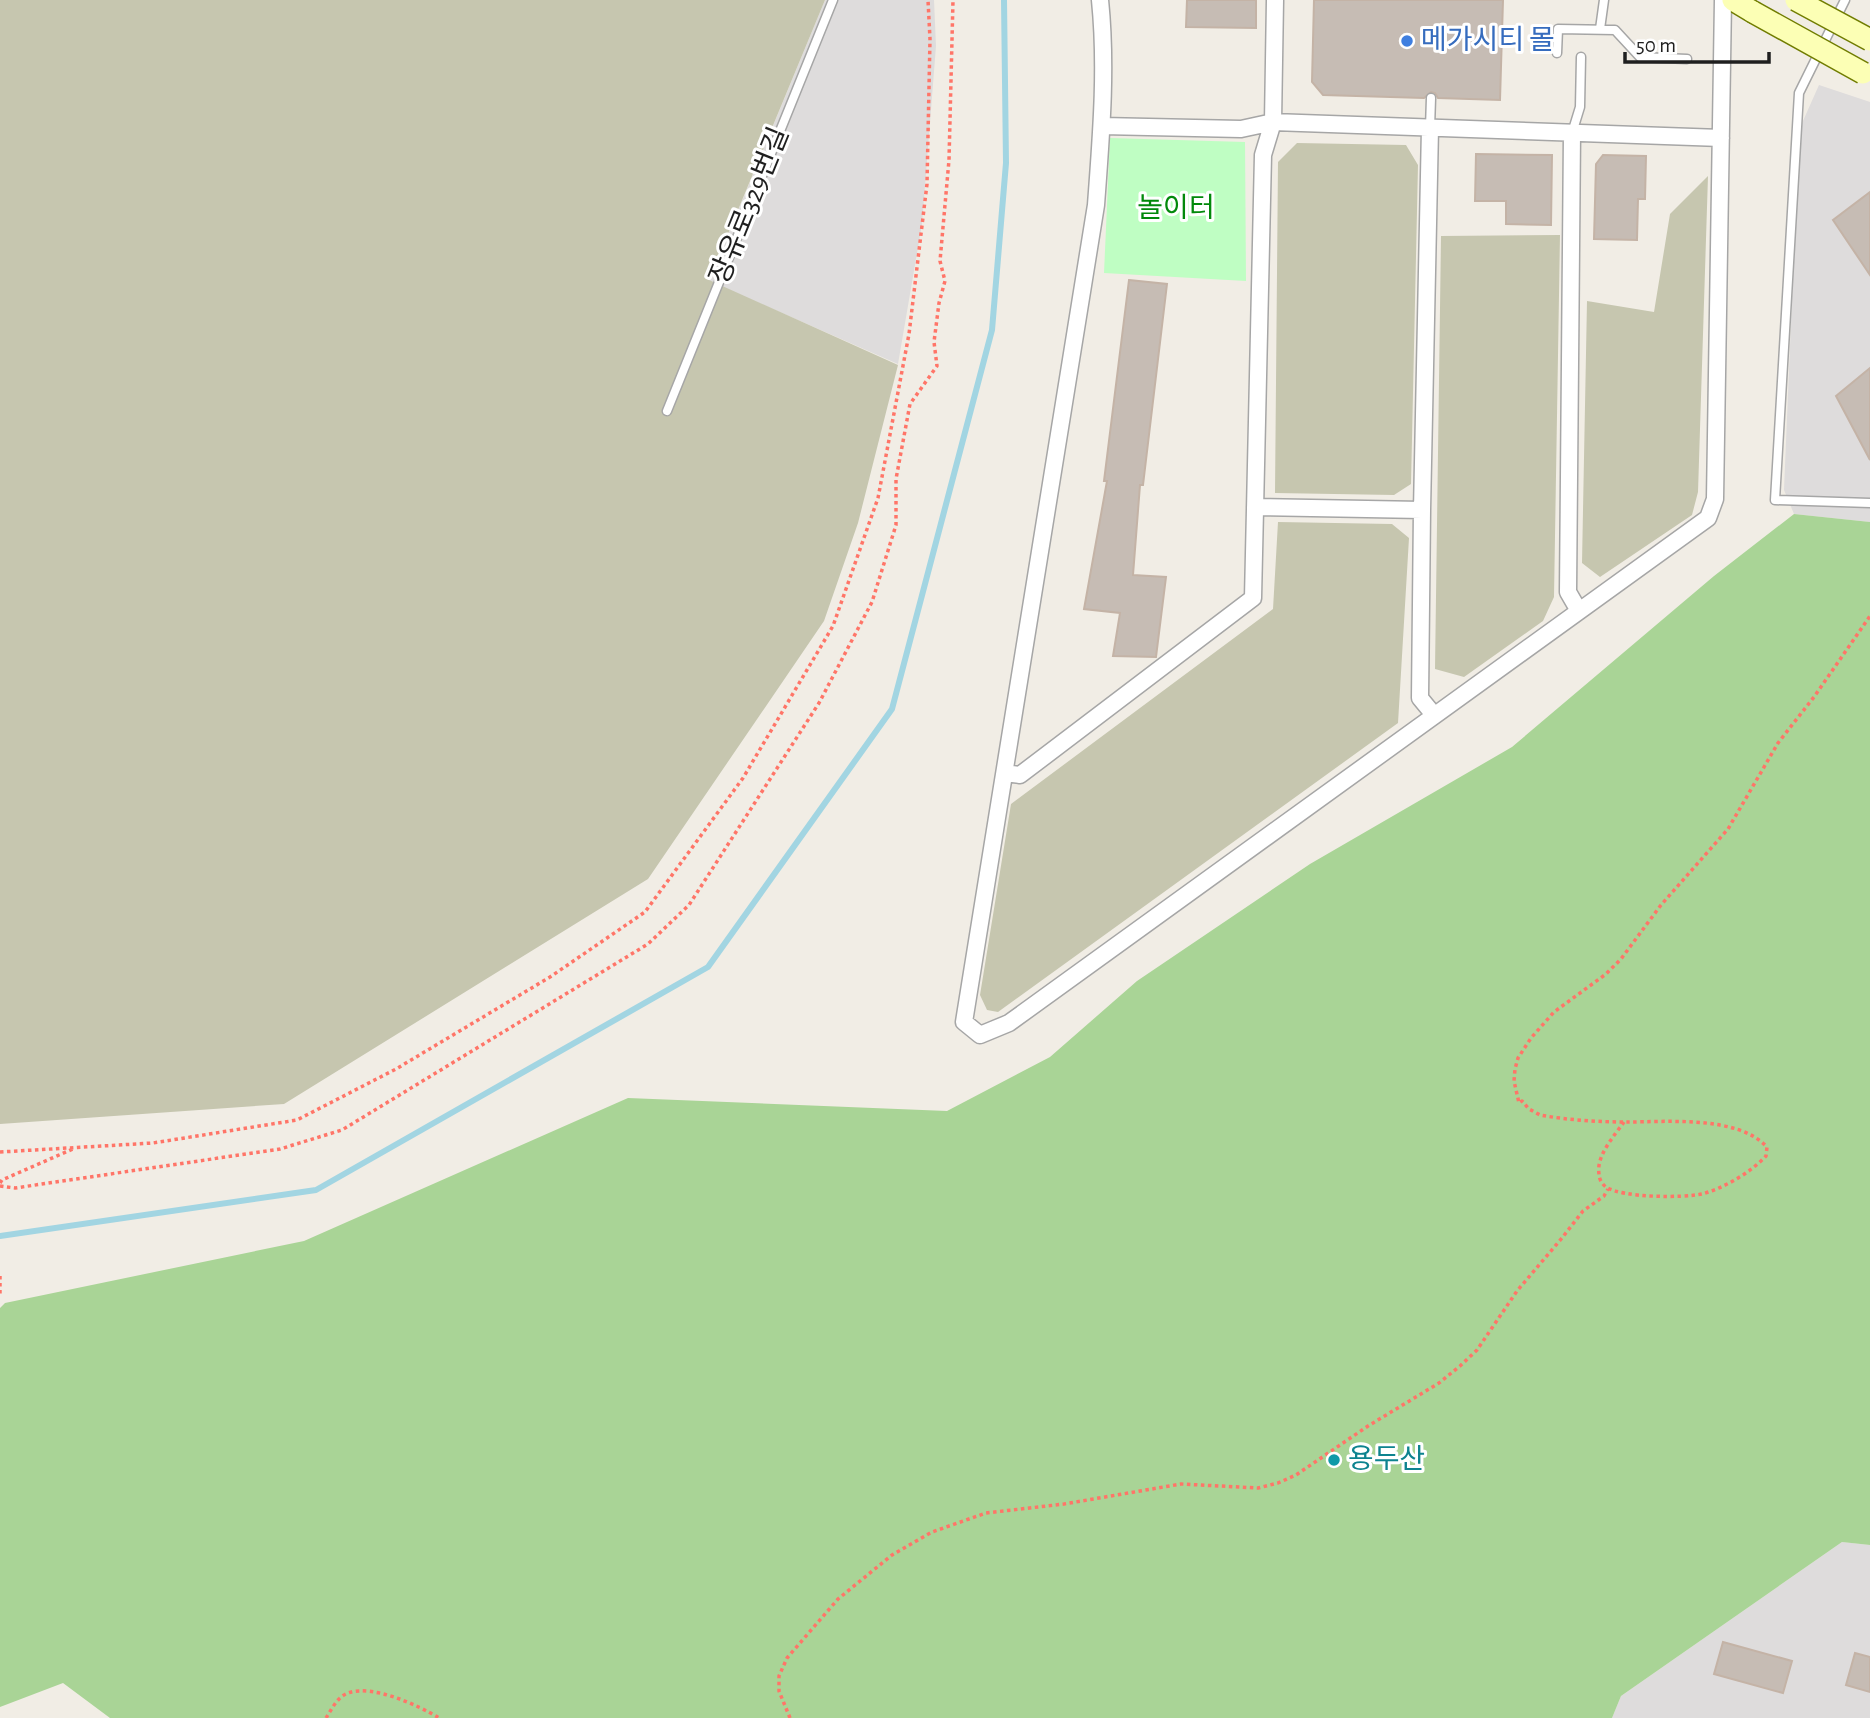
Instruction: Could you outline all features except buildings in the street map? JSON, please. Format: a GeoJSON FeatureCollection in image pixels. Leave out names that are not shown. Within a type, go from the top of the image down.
{"type":"FeatureCollection","features":[{"type":"Feature","properties":{"kind":"main road"},"geometry":{"type":"LineString","coordinates":[[1733,0],[1867,75]]}},
{"type":"Feature","properties":{"kind":"main road"},"geometry":{"type":"LineString","coordinates":[[1796,0],[1870,40]]}},
{"type":"Feature","properties":{"kind":"street"},"geometry":{"type":"LineString","coordinates":[[1100,0],[1102,125],[1096,205],[964,1022],[980,1035],[1009,1023],[1708,518],[1715,499],[1723,0]]}},
{"type":"Feature","properties":{"kind":"street"},"geometry":{"type":"LineString","coordinates":[[1005,773],[1020,775],[1253,598],[1264,155],[1273,122],[1275,0]]}},
{"type":"Feature","properties":{"kind":"street"},"geometry":{"type":"LineString","coordinates":[[1102,125],[1241,129],[1273,122],[1721,138]]}},
{"type":"Feature","properties":{"kind":"street"},"geometry":{"type":"LineString","coordinates":[[1430,128],[1420,698],[1434,715]]}},
{"type":"Feature","properties":{"kind":"street"},"geometry":{"type":"LineString","coordinates":[[1572,133],[1568,592],[1579,611]]}},
{"type":"Feature","properties":{"kind":"street"},"geometry":{"type":"LineString","coordinates":[[1255,506],[1422,510]]}},
{"type":"Feature","properties":{"kind":"lane","name":"장유로329번길"},"geometry":{"type":"LineString","coordinates":[[667,411],[833,0]]}},
{"type":"Feature","properties":{"kind":"lane"},"geometry":{"type":"LineString","coordinates":[[1600,29],[1604,0]]}},
{"type":"Feature","properties":{"kind":"lane"},"geometry":{"type":"LineString","coordinates":[[1844,0],[1800,93],[1775,500],[1870,503]]}},
{"type":"Feature","properties":{"kind":"lane"},"geometry":{"type":"LineString","coordinates":[[1557,53],[1558,29],[1600,29],[1615,30],[1640,57],[1688,59]]}},
{"type":"Feature","properties":{"kind":"lane"},"geometry":{"type":"LineString","coordinates":[[1572,133],[1580,107],[1581,57]]}},
{"type":"Feature","properties":{"kind":"lane"},"geometry":{"type":"LineString","coordinates":[[1430,128],[1431,98]]}},
{"type":"Feature","properties":{"kind":"path"},"geometry":{"type":"LineString","coordinates":[[0,1152],[153,1143],[297,1120],[408,1062],[550,977],[645,912],[743,778],[833,626],[878,498],[909,334],[927,184],[930,39],[928,0]]}},
{"type":"Feature","properties":{"kind":"path"},"geometry":{"type":"LineString","coordinates":[[76,1147],[2,1180],[0,1185],[15,1188],[280,1149],[342,1130],[648,944],[689,905],[819,703],[872,603],[896,525],[896,480],[910,404],[937,366],[934,342],[945,281],[940,261],[949,160],[953,0]]}},
{"type":"Feature","properties":{"kind":"path"},"geometry":{"type":"LineString","coordinates":[[1624,1122],[1608,1144],[1600,1162],[1598,1173],[1602,1184],[1608,1189],[1662,1196],[1702,1194],[1741,1176],[1766,1156],[1767,1147],[1762,1141],[1726,1127],[1659,1121],[1624,1122],[1550,1117],[1529,1109],[1522,1101],[1519,1103],[1514,1069],[1531,1038],[1553,1012],[1606,974],[1621,959],[1661,905],[1728,829],[1748,792],[1770,761],[1778,743],[1814,698],[1870,616]]}},
{"type":"Feature","properties":{"kind":"path"},"geometry":{"type":"LineString","coordinates":[[790,1718],[779,1691],[779,1676],[787,1658],[838,1599],[892,1555],[942,1528],[985,1513],[1064,1504],[1181,1485],[1258,1488],[1296,1475],[1368,1426],[1439,1383],[1460,1366],[1477,1349],[1517,1291],[1583,1211],[1604,1196],[1608,1189]]}},
{"type":"Feature","properties":{"kind":"path"},"geometry":{"type":"LineString","coordinates":[[0,1276],[1,1294]]}},
{"type":"Feature","properties":{"kind":"path"},"geometry":{"type":"LineString","coordinates":[[326,1718],[339,1698],[349,1692],[362,1691],[405,1701],[439,1718]]}},
{"type":"Feature","properties":{"kind":"shaded area"},"geometry":{"type":"Polygon","coordinates":[[[0,0],[825,0],[709,280],[898,365],[858,523],[824,621],[648,879],[284,1104],[0,1124],[0,0]]]}},
{"type":"Feature","properties":{"kind":"shaded area"},"geometry":{"type":"Polygon","coordinates":[[[825,0],[934,0],[936,46],[922,224],[898,364],[709,281],[825,0]]]}},
{"type":"Feature","properties":{"kind":"shaded area"},"geometry":{"type":"Polygon","coordinates":[[[1819,85],[1870,102],[1870,522],[1794,514],[1784,490],[1799,130],[1819,85]]]}},
{"type":"Feature","properties":{"kind":"shaded area"},"geometry":{"type":"Polygon","coordinates":[[[1297,143],[1406,145],[1418,165],[1411,484],[1394,495],[1275,493],[1278,162],[1297,143]]]}},
{"type":"Feature","properties":{"kind":"shaded area"},"geometry":{"type":"Polygon","coordinates":[[[1708,176],[1698,492],[1692,515],[1600,577],[1582,563],[1587,301],[1654,312],[1670,214],[1708,176]]]}},
{"type":"Feature","properties":{"kind":"shaded area"},"geometry":{"type":"Polygon","coordinates":[[[1560,235],[1554,597],[1543,621],[1464,677],[1435,669],[1441,236],[1560,235]]]}},
{"type":"Feature","properties":{"kind":"shaded area"},"geometry":{"type":"Polygon","coordinates":[[[1278,522],[1392,524],[1409,538],[1398,723],[998,1012],[987,1010],[980,995],[1011,804],[1273,609],[1278,522]]]}},
{"type":"Feature","properties":{"kind":"shaded area"},"geometry":{"type":"Polygon","coordinates":[[[1842,1542],[1870,1545],[1870,1718],[1612,1718],[1621,1696],[1842,1542]]]}},
{"type":"Feature","properties":{"kind":"green space","name":"놀이터"},"geometry":{"type":"Polygon","coordinates":[[[1110,138],[1245,142],[1246,281],[1104,273],[1110,138]]]}},
{"type":"Feature","properties":{"kind":"green space"},"geometry":{"type":"Polygon","coordinates":[[[1794,514],[1870,522],[1870,1545],[1842,1542],[1621,1696],[1612,1718],[110,1718],[63,1683],[0,1707],[0,1308],[5,1303],[304,1241],[628,1098],[947,1111],[1050,1057],[1137,981],[1310,864],[1512,747],[1714,576],[1794,514]]]}},
{"type":"Feature","properties":{"kind":"waterway"},"geometry":{"type":"LineString","coordinates":[[0,1236],[316,1190],[708,967],[892,709],[992,330],[1006,163],[1004,0]]}},
{"type":"Feature","properties":{"kind":"place","name":"메가시티 몰"},"geometry":{"type":"Point","coordinates":[1407,41]}},
{"type":"Feature","properties":{"kind":"place","name":"용두산"},"geometry":{"type":"Point","coordinates":[1334,1460]}}]}
